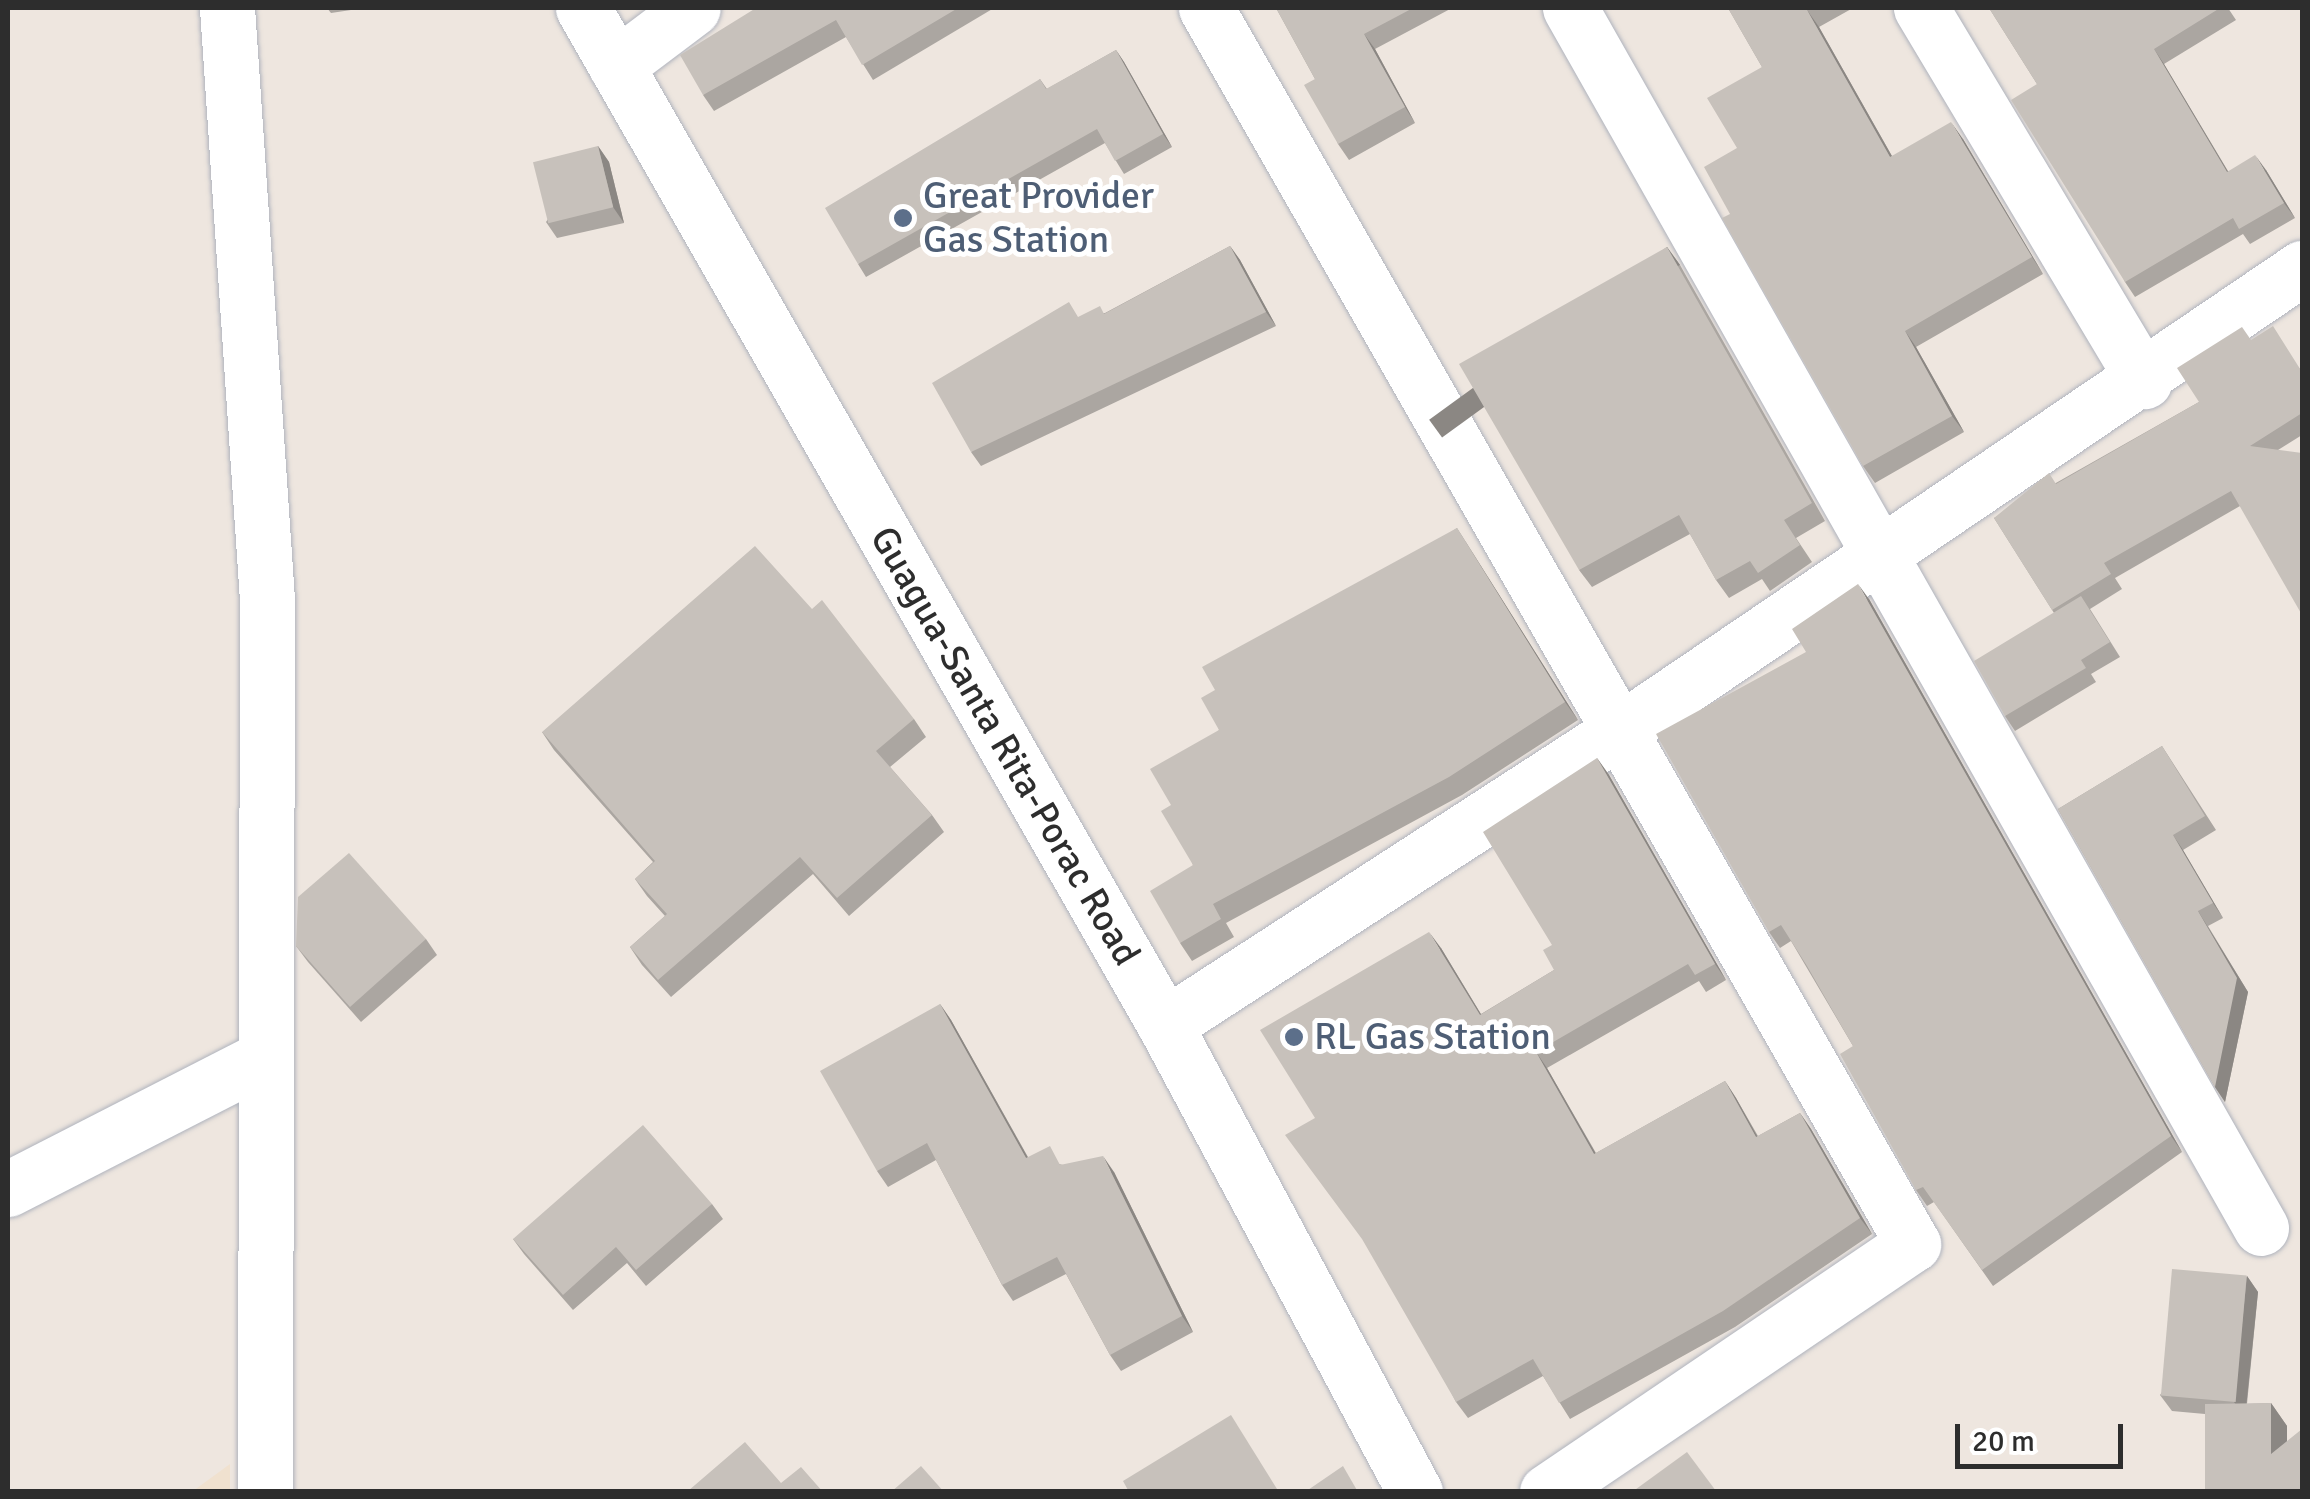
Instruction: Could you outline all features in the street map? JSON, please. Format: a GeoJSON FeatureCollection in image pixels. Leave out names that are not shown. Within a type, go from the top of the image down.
{"type":"FeatureCollection","features":[{"type":"Feature","properties":{"kind":"street"},"geometry":{"type":"LineString","coordinates":[[226,8],[267,598],[270,875],[260,1060],[265,1492]]}},
{"type":"Feature","properties":{"kind":"street","name":"Guagua-Santa Rita-Porac Road"},"geometry":{"type":"LineString","coordinates":[[583,8],[1165,1025],[1416,1492]]}},
{"type":"Feature","properties":{"kind":"street"},"geometry":{"type":"LineString","coordinates":[[616,66],[693,8]]}},
{"type":"Feature","properties":{"kind":"street"},"geometry":{"type":"LineString","coordinates":[[1206,8],[1625,728],[1913,1244],[1547,1492]]}},
{"type":"Feature","properties":{"kind":"street"},"geometry":{"type":"LineString","coordinates":[[1570,8],[1884,550],[2261,1228]]}},
{"type":"Feature","properties":{"kind":"street"},"geometry":{"type":"LineString","coordinates":[[1921,8],[2144,380]]}},
{"type":"Feature","properties":{"kind":"street"},"geometry":{"type":"LineString","coordinates":[[1165,1025],[1625,728],[1884,550],[2144,380],[2302,268]]}},
{"type":"Feature","properties":{"kind":"street"},"geometry":{"type":"LineString","coordinates":[[8,1188],[260,1060]]}},
{"type":"Feature","properties":{"kind":"shaded area"},"geometry":{"type":"Polygon","coordinates":[[[230,1464],[230,1491],[193,1491],[230,1464]]]}},
{"type":"Feature","properties":{"kind":"building"},"geometry":{"type":"Polygon","coordinates":[[[756,8],[958,8],[862,65],[836,20],[703,95],[680,55],[756,8]]]}},
{"type":"Feature","properties":{"kind":"building"},"geometry":{"type":"Polygon","coordinates":[[[1276,8],[1413,8],[1364,34],[1405,107],[1338,144],[1304,85],[1315,79],[1276,8]]]}},
{"type":"Feature","properties":{"kind":"building"},"geometry":{"type":"Polygon","coordinates":[[[1728,8],[1812,8],[1807,10],[1890,157],[1951,122],[2032,257],[1905,331],[1952,416],[1863,466],[1722,218],[1730,214],[1704,167],[1737,148],[1707,98],[1762,67],[1728,8]]]}},
{"type":"Feature","properties":{"kind":"building"},"geometry":{"type":"Polygon","coordinates":[[[1989,8],[2220,8],[2154,49],[2227,172],[2255,155],[2284,203],[2239,229],[2233,218],[2125,282],[2011,100],[2037,84],[1989,8]]]}},
{"type":"Feature","properties":{"kind":"building"},"geometry":{"type":"Polygon","coordinates":[[[1116,50],[1163,134],[1115,161],[1097,129],[858,264],[825,208],[1040,79],[1046,89],[1116,50]]]}},
{"type":"Feature","properties":{"kind":"building"},"geometry":{"type":"Polygon","coordinates":[[[598,146],[613,207],[548,223],[533,162],[598,146]]]}},
{"type":"Feature","properties":{"kind":"building"},"geometry":{"type":"Polygon","coordinates":[[[1230,246],[1266,312],[971,452],[932,383],[1069,302],[1078,317],[1100,306],[1104,314],[1230,246]]]}},
{"type":"Feature","properties":{"kind":"building"},"geometry":{"type":"Polygon","coordinates":[[[1667,247],[1812,503],[1784,520],[1800,545],[1758,573],[1750,561],[1716,580],[1679,515],[1579,570],[1459,364],[1667,247]]]}},
{"type":"Feature","properties":{"kind":"building"},"geometry":{"type":"Polygon","coordinates":[[[2273,326],[2302,372],[2302,413],[2250,446],[2302,453],[2302,615],[2231,491],[2104,563],[2111,574],[2052,610],[1994,518],[2049,473],[2056,484],[2199,402],[2177,368],[2242,327],[2251,340],[2273,326]]]}},
{"type":"Feature","properties":{"kind":"building"},"geometry":{"type":"Polygon","coordinates":[[[1457,528],[1565,702],[1449,777],[1213,904],[1221,919],[1180,943],[1150,891],[1193,865],[1161,811],[1171,805],[1150,769],[1219,730],[1201,698],[1215,690],[1202,667],[1457,528]]]}},
{"type":"Feature","properties":{"kind":"building"},"geometry":{"type":"Polygon","coordinates":[[[755,546],[812,609],[822,600],[914,719],[876,751],[932,815],[837,898],[800,857],[658,980],[630,947],[667,914],[635,879],[655,861],[542,732],[755,546]]]}},
{"type":"Feature","properties":{"kind":"building"},"geometry":{"type":"Polygon","coordinates":[[[1858,584],[2171,1136],[1982,1270],[1923,1187],[1916,1190],[1840,1054],[1853,1046],[1781,925],[1769,932],[1656,734],[1806,652],[1792,629],[1858,584]]]}},
{"type":"Feature","properties":{"kind":"building"},"geometry":{"type":"Polygon","coordinates":[[[2081,596],[2110,642],[2081,660],[2086,668],[2005,716],[1974,661],[2081,596]]]}},
{"type":"Feature","properties":{"kind":"building"},"geometry":{"type":"Polygon","coordinates":[[[2162,746],[2205,816],[2173,835],[2213,903],[2198,911],[2237,978],[2215,1087],[2058,809],[2162,746]]]}},
{"type":"Feature","properties":{"kind":"building"},"geometry":{"type":"Polygon","coordinates":[[[1597,758],[1715,964],[1695,975],[1688,964],[1536,1052],[1594,1154],[1725,1081],[1756,1137],[1800,1113],[1860,1218],[1723,1311],[1559,1403],[1533,1359],[1456,1402],[1362,1239],[1285,1135],[1315,1118],[1260,1030],[1429,932],[1480,1015],[1554,970],[1543,950],[1552,945],[1483,832],[1597,758]]]}},
{"type":"Feature","properties":{"kind":"building"},"geometry":{"type":"Polygon","coordinates":[[[349,853],[426,939],[350,1007],[296,946],[298,897],[349,853]]]}},
{"type":"Feature","properties":{"kind":"building"},"geometry":{"type":"Polygon","coordinates":[[[940,1004],[1026,1158],[1050,1146],[1060,1165],[1103,1156],[1182,1316],[1110,1355],[1057,1257],[1002,1285],[927,1143],[877,1171],[820,1071],[940,1004]]]}},
{"type":"Feature","properties":{"kind":"building"},"geometry":{"type":"Polygon","coordinates":[[[643,1125],[712,1204],[636,1270],[616,1247],[563,1295],[513,1239],[643,1125]]]}},
{"type":"Feature","properties":{"kind":"building"},"geometry":{"type":"Polygon","coordinates":[[[2172,1269],[2247,1276],[2236,1402],[2161,1396],[2172,1269]]]}},
{"type":"Feature","properties":{"kind":"building"},"geometry":{"type":"Polygon","coordinates":[[[2271,1403],[2271,1454],[2302,1429],[2302,1492],[2205,1492],[2205,1404],[2271,1403]]]}},
{"type":"Feature","properties":{"kind":"building"},"geometry":{"type":"Polygon","coordinates":[[[1231,1415],[1277,1489],[1129,1492],[1123,1481],[1231,1415]]]}},
{"type":"Feature","properties":{"kind":"building"},"geometry":{"type":"Polygon","coordinates":[[[745,1442],[781,1483],[801,1467],[823,1492],[688,1491],[745,1442]]]}},
{"type":"Feature","properties":{"kind":"building"},"geometry":{"type":"Polygon","coordinates":[[[1687,1452],[1716,1491],[1632,1492],[1687,1452]]]}},
{"type":"Feature","properties":{"kind":"building"},"geometry":{"type":"Polygon","coordinates":[[[921,1466],[944,1492],[891,1492],[921,1466]]]}},
{"type":"Feature","properties":{"kind":"building"},"geometry":{"type":"Polygon","coordinates":[[[1343,1466],[1358,1492],[1305,1492],[1343,1466]]]}},
{"type":"Feature","properties":{"kind":"place","name":"Great Provider Gas Station"},"geometry":{"type":"Point","coordinates":[903,218]}},
{"type":"Feature","properties":{"kind":"place","name":"RL Gas Station"},"geometry":{"type":"Point","coordinates":[1294,1037]}}]}
